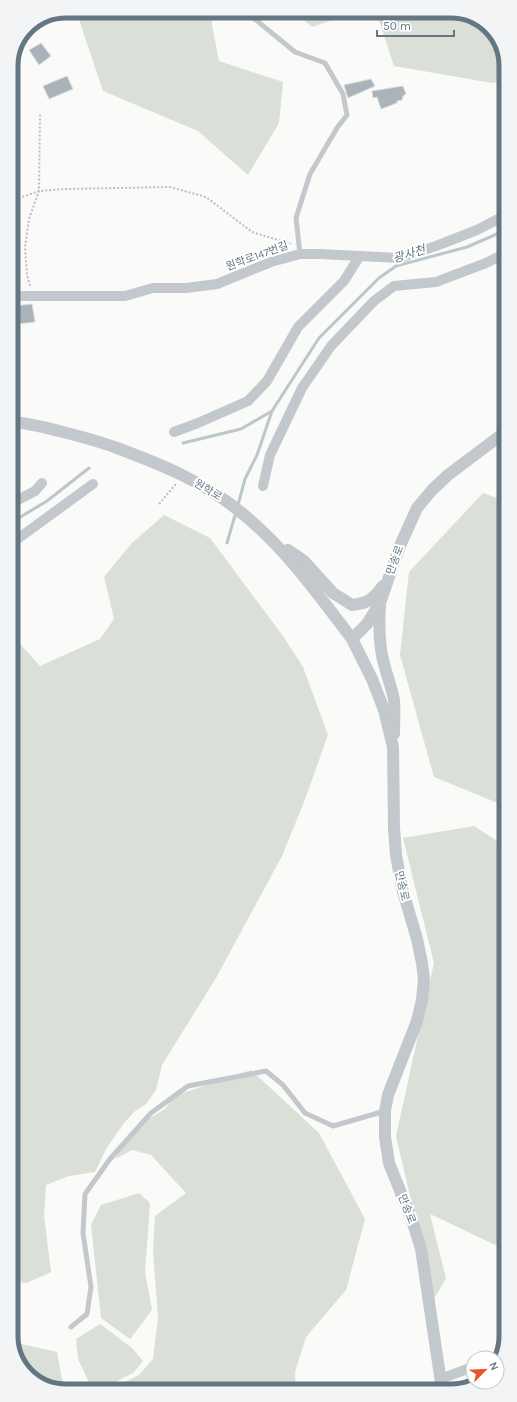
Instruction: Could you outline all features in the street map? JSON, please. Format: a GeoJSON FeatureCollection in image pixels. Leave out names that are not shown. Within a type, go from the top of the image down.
{"type":"FeatureCollection","features":[{"type":"Feature","properties":{"kind":"street","name":"원학로147번길"},"geometry":{"type":"LineString","coordinates":[[18,296],[125,296],[153,288],[186,288],[217,284],[271,262],[300,254],[399,258],[436,246],[477,230],[499,219]]}},
{"type":"Feature","properties":{"kind":"street"},"geometry":{"type":"LineString","coordinates":[[174,432],[248,401],[267,381],[298,327],[344,281],[359,256]]}},
{"type":"Feature","properties":{"kind":"street"},"geometry":{"type":"LineString","coordinates":[[263,486],[270,455],[302,388],[331,346],[374,301],[394,286],[436,282],[499,256]]}},
{"type":"Feature","properties":{"kind":"street","name":"원학로"},"geometry":{"type":"LineString","coordinates":[[18,422],[27,423],[96,440],[159,464],[183,475],[213,492],[256,524],[271,539],[297,567],[352,639]]}},
{"type":"Feature","properties":{"kind":"street","name":"만송로"},"geometry":{"type":"LineString","coordinates":[[441,1384],[420,1249],[413,1223],[389,1163],[385,1137],[384,1111],[388,1095],[417,1021],[422,1000],[424,979],[417,938],[402,888],[396,855],[394,828],[393,747],[384,710],[372,679],[352,639],[367,624],[380,603],[402,541],[417,508],[432,490],[448,475],[499,437]]}},
{"type":"Feature","properties":{"kind":"street"},"geometry":{"type":"LineString","coordinates":[[18,500],[35,490],[42,483]]}},
{"type":"Feature","properties":{"kind":"street"},"geometry":{"type":"LineString","coordinates":[[18,539],[93,484]]}},
{"type":"Feature","properties":{"kind":"street"},"geometry":{"type":"LineString","coordinates":[[271,539],[304,561],[333,594],[352,605],[365,603],[374,598],[388,581]]}},
{"type":"Feature","properties":{"kind":"street"},"geometry":{"type":"LineString","coordinates":[[380,603],[380,648],[395,713],[393,747]]}},
{"type":"Feature","properties":{"kind":"street"},"geometry":{"type":"LineString","coordinates":[[441,1384],[465,1371]]}},
{"type":"Feature","properties":{"kind":"lane"},"geometry":{"type":"LineString","coordinates":[[254,18],[295,52],[325,64],[343,94],[347,115],[337,128],[310,174],[296,218],[300,254]]}},
{"type":"Feature","properties":{"kind":"lane"},"geometry":{"type":"LineString","coordinates":[[71,1327],[87,1314],[91,1287],[84,1233],[85,1194],[110,1159],[151,1112],[188,1086],[266,1071],[283,1085],[305,1113],[333,1126],[384,1111]]}},
{"type":"Feature","properties":{"kind":"path"},"geometry":{"type":"LineString","coordinates":[[33,296],[27,275],[25,247],[29,219],[39,191],[40,114]]}},
{"type":"Feature","properties":{"kind":"path"},"geometry":{"type":"LineString","coordinates":[[18,198],[39,191],[65,189],[170,187],[206,197],[252,232],[291,244],[300,254]]}},
{"type":"Feature","properties":{"kind":"path"},"geometry":{"type":"LineString","coordinates":[[159,504],[183,475]]}},
{"type":"Feature","properties":{"kind":"shaded area"},"geometry":{"type":"Polygon","coordinates":[[[78,18],[212,18],[219,61],[283,82],[279,123],[248,175],[198,131],[103,91],[78,18]]]}},
{"type":"Feature","properties":{"kind":"shaded area"},"geometry":{"type":"Polygon","coordinates":[[[302,18],[338,18],[312,27],[302,18]]]}},
{"type":"Feature","properties":{"kind":"shaded area"},"geometry":{"type":"Polygon","coordinates":[[[378,18],[454,18],[475,24],[491,39],[499,60],[499,82],[492,83],[394,66],[378,18]]]}},
{"type":"Feature","properties":{"kind":"shaded area"},"geometry":{"type":"Polygon","coordinates":[[[483,493],[499,499],[499,804],[434,777],[400,655],[409,572],[483,493]]]}},
{"type":"Feature","properties":{"kind":"shaded area"},"geometry":{"type":"Polygon","coordinates":[[[164,515],[210,538],[283,636],[303,667],[328,735],[304,802],[282,856],[216,978],[162,1065],[156,1090],[146,1104],[134,1112],[124,1123],[106,1149],[95,1172],[69,1176],[46,1185],[44,1215],[51,1272],[27,1283],[18,1282],[18,642],[40,666],[100,639],[114,619],[104,577],[132,543],[164,515]]]}},
{"type":"Feature","properties":{"kind":"shaded area"},"geometry":{"type":"Polygon","coordinates":[[[474,826],[499,842],[499,1247],[430,1214],[446,1278],[434,1299],[396,1136],[434,963],[403,838],[474,826]]]}},
{"type":"Feature","properties":{"kind":"shaded area"},"geometry":{"type":"Polygon","coordinates":[[[251,1070],[319,1133],[365,1219],[346,1290],[306,1337],[295,1372],[296,1384],[121,1384],[139,1375],[153,1359],[158,1317],[153,1252],[155,1216],[186,1193],[151,1155],[132,1150],[115,1159],[123,1143],[148,1119],[165,1109],[174,1096],[251,1070]]]}},
{"type":"Feature","properties":{"kind":"shaded area"},"geometry":{"type":"Polygon","coordinates":[[[139,1193],[150,1203],[145,1272],[152,1310],[130,1339],[101,1318],[91,1225],[101,1205],[139,1193]]]}},
{"type":"Feature","properties":{"kind":"shaded area"},"geometry":{"type":"Polygon","coordinates":[[[100,1324],[132,1348],[143,1361],[133,1373],[111,1384],[89,1382],[78,1359],[76,1339],[100,1324]]]}},
{"type":"Feature","properties":{"kind":"shaded area"},"geometry":{"type":"Polygon","coordinates":[[[18,1343],[21,1344],[57,1352],[63,1384],[42,1378],[34,1372],[26,1363],[18,1343]]]}},
{"type":"Feature","properties":{"kind":"building"},"geometry":{"type":"Polygon","coordinates":[[[41,43],[51,56],[39,65],[29,50],[41,43]]]}},
{"type":"Feature","properties":{"kind":"building"},"geometry":{"type":"Polygon","coordinates":[[[67,76],[73,89],[49,99],[43,86],[67,76]]]}},
{"type":"Feature","properties":{"kind":"building"},"geometry":{"type":"Polygon","coordinates":[[[371,79],[375,86],[348,98],[344,85],[371,79]]]}},
{"type":"Feature","properties":{"kind":"building"},"geometry":{"type":"Polygon","coordinates":[[[403,86],[406,94],[403,96],[402,100],[397,101],[397,103],[381,109],[377,97],[373,98],[372,91],[403,86]]]}},
{"type":"Feature","properties":{"kind":"building"},"geometry":{"type":"Polygon","coordinates":[[[32,304],[35,322],[18,324],[18,306],[32,304]]]}},
{"type":"Feature","properties":{"kind":"waterway","name":"광사천"},"geometry":{"type":"LineString","coordinates":[[183,443],[241,429],[272,411],[319,338],[379,278],[396,266],[467,247],[499,233]]}},
{"type":"Feature","properties":{"kind":"waterway"},"geometry":{"type":"LineString","coordinates":[[238,505],[245,479],[257,455],[272,411]]}},
{"type":"Feature","properties":{"kind":"waterway"},"geometry":{"type":"LineString","coordinates":[[18,518],[47,501],[89,468]]}},
{"type":"Feature","properties":{"kind":"waterway"},"geometry":{"type":"LineString","coordinates":[[227,543],[236,512]]}}]}
